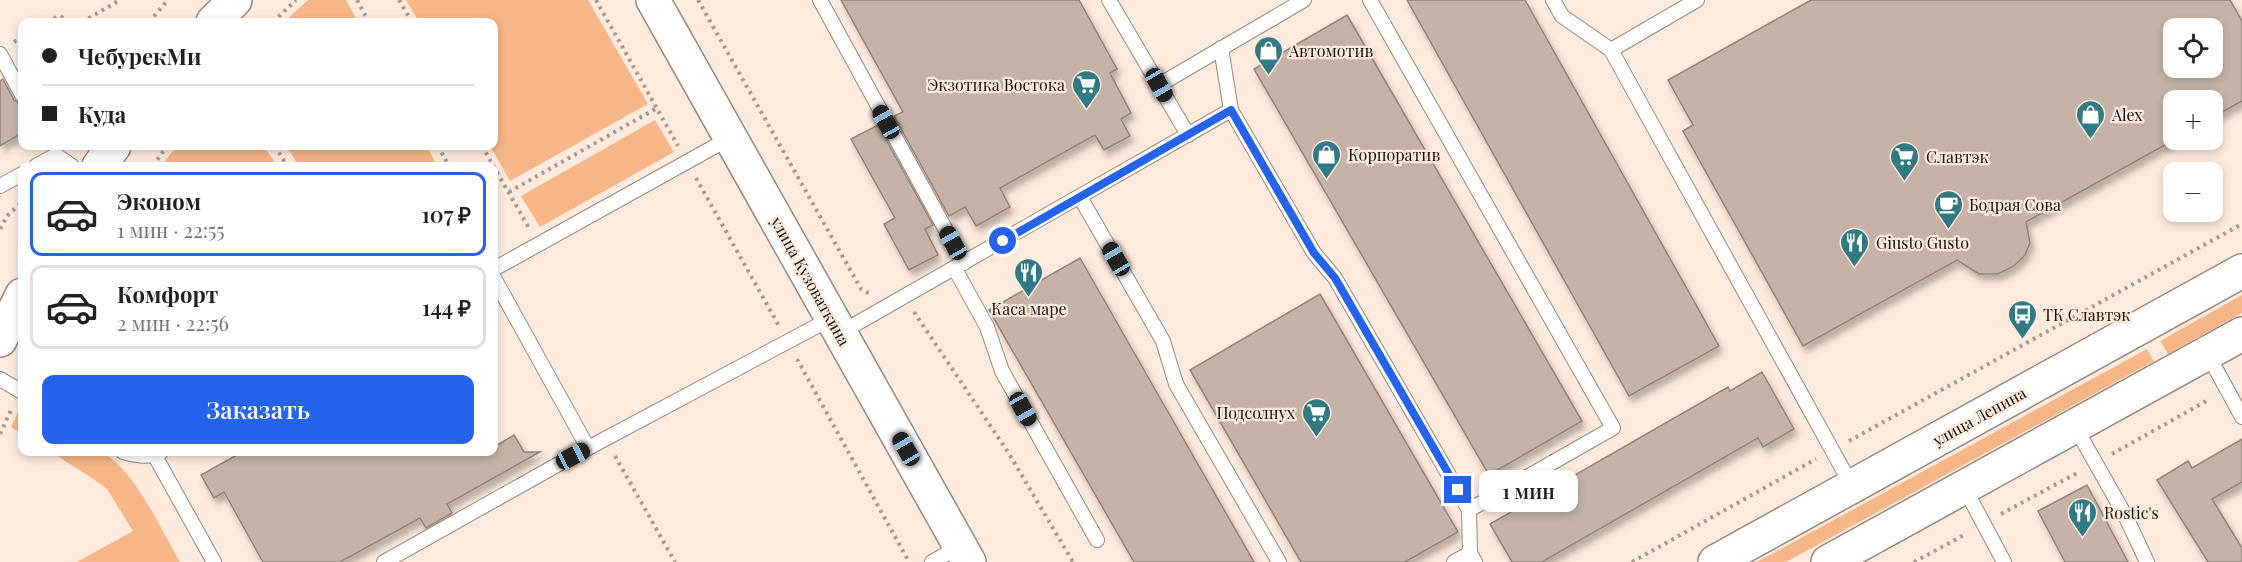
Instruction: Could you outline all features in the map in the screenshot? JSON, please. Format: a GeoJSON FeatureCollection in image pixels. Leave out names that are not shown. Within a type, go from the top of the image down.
{"type":"FeatureCollection","features":[{"type":"Feature","properties":{"kind":"main road"},"geometry":{"type":"LineString","coordinates":[[217,18],[235,0]]}},
{"type":"Feature","properties":{"kind":"main road","name":"улица Кузоваткина"},"geometry":{"type":"LineString","coordinates":[[653,0],[965,554]]}},
{"type":"Feature","properties":{"kind":"main road","name":"улица Ленина"},"geometry":{"type":"LineString","coordinates":[[1715,562],[2242,271]]}},
{"type":"Feature","properties":{"kind":"main road"},"geometry":{"type":"LineString","coordinates":[[0,340],[18,303]]}},
{"type":"Feature","properties":{"kind":"main road"},"geometry":{"type":"LineString","coordinates":[[1840,559],[2074,425],[2242,334]]}},
{"type":"Feature","properties":{"kind":"lane"},"geometry":{"type":"LineString","coordinates":[[820,0],[960,266],[987,327],[1002,371],[1097,540]]}},
{"type":"Feature","properties":{"kind":"lane"},"geometry":{"type":"LineString","coordinates":[[1109,0],[1188,135]]}},
{"type":"Feature","properties":{"kind":"lane"},"geometry":{"type":"LineString","coordinates":[[1159,85],[1304,0]]}},
{"type":"Feature","properties":{"kind":"lane"},"geometry":{"type":"LineString","coordinates":[[1370,0],[1612,428],[1469,510]]}},
{"type":"Feature","properties":{"kind":"lane"},"geometry":{"type":"LineString","coordinates":[[1553,0],[1562,16],[1611,50],[1852,486]]}},
{"type":"Feature","properties":{"kind":"lane"},"geometry":{"type":"LineString","coordinates":[[1611,50],[1697,0]]}},
{"type":"Feature","properties":{"kind":"lane"},"geometry":{"type":"LineString","coordinates":[[1221,48],[1231,110],[1314,253],[1335,278],[1469,510],[1473,558],[1454,562]]}},
{"type":"Feature","properties":{"kind":"lane"},"geometry":{"type":"LineString","coordinates":[[0,54],[18,88]]}},
{"type":"Feature","properties":{"kind":"lane"},"geometry":{"type":"LineString","coordinates":[[384,562],[588,448],[788,341],[836,325],[960,266],[1231,110]]}},
{"type":"Feature","properties":{"kind":"lane"},"geometry":{"type":"LineString","coordinates":[[498,267],[730,138]]}},
{"type":"Feature","properties":{"kind":"lane"},"geometry":{"type":"LineString","coordinates":[[40,162],[53,150],[67,162]]}},
{"type":"Feature","properties":{"kind":"lane"},"geometry":{"type":"LineString","coordinates":[[0,186],[18,176]]}},
{"type":"Feature","properties":{"kind":"lane"},"geometry":{"type":"LineString","coordinates":[[1080,197],[1163,341],[1176,384],[1278,562]]}},
{"type":"Feature","properties":{"kind":"lane"},"geometry":{"type":"LineString","coordinates":[[498,285],[588,448]]}},
{"type":"Feature","properties":{"kind":"lane"},"geometry":{"type":"LineString","coordinates":[[2207,353],[2242,417]]}},
{"type":"Feature","properties":{"kind":"lane"},"geometry":{"type":"LineString","coordinates":[[0,379],[18,390]]}},
{"type":"Feature","properties":{"kind":"lane"},"geometry":{"type":"LineString","coordinates":[[2074,425],[2125,515],[2147,562]]}},
{"type":"Feature","properties":{"kind":"lane"},"geometry":{"type":"LineString","coordinates":[[160,456],[214,562]]}},
{"type":"Feature","properties":{"kind":"lane"},"geometry":{"type":"LineString","coordinates":[[1964,487],[2004,562]]}},
{"type":"Feature","properties":{"kind":"lane"},"geometry":{"type":"LineString","coordinates":[[932,562],[965,554]]}},
{"type":"Feature","properties":{"kind":"path"},"geometry":{"type":"LineString","coordinates":[[89,18],[120,0]]}},
{"type":"Feature","properties":{"kind":"path"},"geometry":{"type":"LineString","coordinates":[[152,18],[168,0]]}},
{"type":"Feature","properties":{"kind":"path"},"geometry":{"type":"LineString","coordinates":[[277,18],[296,0]]}},
{"type":"Feature","properties":{"kind":"path"},"geometry":{"type":"LineString","coordinates":[[357,0],[367,18]]}},
{"type":"Feature","properties":{"kind":"path"},"geometry":{"type":"LineString","coordinates":[[399,0],[410,18]]}},
{"type":"Feature","properties":{"kind":"path"},"geometry":{"type":"LineString","coordinates":[[596,0],[788,341],[909,562]]}},
{"type":"Feature","properties":{"kind":"path"},"geometry":{"type":"LineString","coordinates":[[509,192],[657,108]]}},
{"type":"Feature","properties":{"kind":"path"},"geometry":{"type":"LineString","coordinates":[[498,173],[538,244]]}},
{"type":"Feature","properties":{"kind":"path"},"geometry":{"type":"LineString","coordinates":[[0,229],[7,216],[18,206]]}},
{"type":"Feature","properties":{"kind":"path"},"geometry":{"type":"LineString","coordinates":[[1632,562],[2242,224]]}},
{"type":"Feature","properties":{"kind":"shaded area"},"geometry":{"type":"Polygon","coordinates":[[[308,0],[346,0],[356,18],[288,18],[308,0]]]}},
{"type":"Feature","properties":{"kind":"shaded area"},"geometry":{"type":"Polygon","coordinates":[[[406,0],[588,0],[648,104],[510,181],[492,150],[498,150],[498,18],[417,18],[406,0]]]}},
{"type":"Feature","properties":{"kind":"shaded area"},"geometry":{"type":"Polygon","coordinates":[[[655,120],[674,152],[540,227],[521,196],[655,120]]]}},
{"type":"Feature","properties":{"kind":"shaded area"},"geometry":{"type":"Polygon","coordinates":[[[174,150],[267,150],[274,162],[164,162],[174,150]]]}},
{"type":"Feature","properties":{"kind":"shaded area"},"geometry":{"type":"Polygon","coordinates":[[[289,150],[428,150],[436,162],[296,162],[289,150]]]}},
{"type":"Feature","properties":{"kind":"shaded area"},"geometry":{"type":"Polygon","coordinates":[[[2242,295],[2242,313],[2168,354],[2160,341],[2242,295]]]}},
{"type":"Feature","properties":{"kind":"shaded area"},"geometry":{"type":"Polygon","coordinates":[[[2147,349],[2154,361],[1786,562],[1757,562],[2147,349]]]}},
{"type":"Feature","properties":{"kind":"shaded area"},"geometry":{"type":"Polygon","coordinates":[[[18,412],[18,431],[11,427],[18,412]]]}},
{"type":"Feature","properties":{"kind":"shaded area"},"geometry":{"type":"Polygon","coordinates":[[[57,456],[110,457],[122,468],[145,499],[180,562],[77,562],[133,531],[107,489],[57,456]]]}},
{"type":"Feature","properties":{"kind":"building"},"geometry":{"type":"Polygon","coordinates":[[[841,0],[1079,0],[1117,69],[1110,73],[1131,113],[1121,119],[1130,136],[1104,150],[1095,135],[1000,188],[1010,207],[976,226],[965,207],[949,216],[894,116],[903,112],[841,0]]]}},
{"type":"Feature","properties":{"kind":"building"},"geometry":{"type":"Polygon","coordinates":[[[1407,0],[1525,0],[1719,346],[1629,396],[1407,0]]]}},
{"type":"Feature","properties":{"kind":"building","name":"Славтэк"},"geometry":{"type":"Polygon","coordinates":[[[1811,0],[2230,0],[2242,21],[2242,101],[2223,112],[2223,90],[2163,90],[2163,146],[2026,222],[2030,243],[2025,255],[2014,266],[1998,274],[1979,274],[1957,260],[1803,346],[1683,131],[1693,125],[1668,80],[1811,0]]]}},
{"type":"Feature","properties":{"kind":"building"},"geometry":{"type":"Polygon","coordinates":[[[1347,15],[1582,421],[1489,475],[1254,69],[1347,15]]]}},
{"type":"Feature","properties":{"kind":"building"},"geometry":{"type":"Polygon","coordinates":[[[3,79],[14,100],[18,102],[18,135],[0,146],[0,81],[3,79]]]}},
{"type":"Feature","properties":{"kind":"building"},"geometry":{"type":"Polygon","coordinates":[[[878,125],[933,225],[925,229],[938,255],[909,270],[884,224],[895,218],[851,139],[878,125]]]}},
{"type":"Feature","properties":{"kind":"building"},"geometry":{"type":"Polygon","coordinates":[[[1080,258],[1254,562],[1134,562],[989,310],[1080,258]]]}},
{"type":"Feature","properties":{"kind":"building","name":"Подсолнух"},"geometry":{"type":"Polygon","coordinates":[[[1320,294],[1458,532],[1405,562],[1301,562],[1190,370],[1320,294]]]}},
{"type":"Feature","properties":{"kind":"building"},"geometry":{"type":"Polygon","coordinates":[[[1762,372],[1794,429],[1763,447],[1758,438],[1542,562],[1512,562],[1490,524],[1728,387],[1730,391],[1762,372]]]}},
{"type":"Feature","properties":{"kind":"building"},"geometry":{"type":"Polygon","coordinates":[[[514,435],[524,452],[540,452],[447,504],[452,513],[426,528],[420,518],[340,562],[263,562],[224,492],[214,498],[201,475],[235,456],[498,456],[498,445],[514,435]]]}},
{"type":"Feature","properties":{"kind":"building"},"geometry":{"type":"Polygon","coordinates":[[[2242,439],[2242,482],[2212,499],[2242,548],[2242,562],[2208,562],[2157,480],[2188,461],[2192,468],[2242,439]]]}},
{"type":"Feature","properties":{"kind":"building","name":"Rostic's"},"geometry":{"type":"Polygon","coordinates":[[[2087,485],[2128,562],[2065,562],[2038,511],[2087,485]]]}},
{"type":"Feature","properties":{"kind":"place","name":"Автомотив"},"geometry":{"type":"Point","coordinates":[1268,76]}},
{"type":"Feature","properties":{"kind":"place","name":"Экзотика Востока"},"geometry":{"type":"Point","coordinates":[1086,110]}},
{"type":"Feature","properties":{"kind":"place","name":"Alex"},"geometry":{"type":"Point","coordinates":[2091,140]}},
{"type":"Feature","properties":{"kind":"place","name":"Корпоратив"},"geometry":{"type":"Point","coordinates":[1327,180]}},
{"type":"Feature","properties":{"kind":"place","name":"Славтэк"},"geometry":{"type":"Point","coordinates":[1905,182]}},
{"type":"Feature","properties":{"kind":"place","name":"Бодрая Сова"},"geometry":{"type":"Point","coordinates":[1948,230]}},
{"type":"Feature","properties":{"kind":"place","name":"Giusto Gusto"},"geometry":{"type":"Point","coordinates":[1855,268]}},
{"type":"Feature","properties":{"kind":"place","name":"Каса маре"},"geometry":{"type":"Point","coordinates":[1029,298]}},
{"type":"Feature","properties":{"kind":"place","name":"ТК Славтэк"},"geometry":{"type":"Point","coordinates":[2022,340]}},
{"type":"Feature","properties":{"kind":"place","name":"Подсолнух"},"geometry":{"type":"Point","coordinates":[1316,438]}},
{"type":"Feature","properties":{"kind":"place","name":"Rostic's"},"geometry":{"type":"Point","coordinates":[2083,538]}},
{"type":"Feature","properties":{"kind":"route"},"geometry":{"type":"LineString","coordinates":[[1003,241],[1231,110],[1314,253],[1335,278],[1458,490]]}}]}
